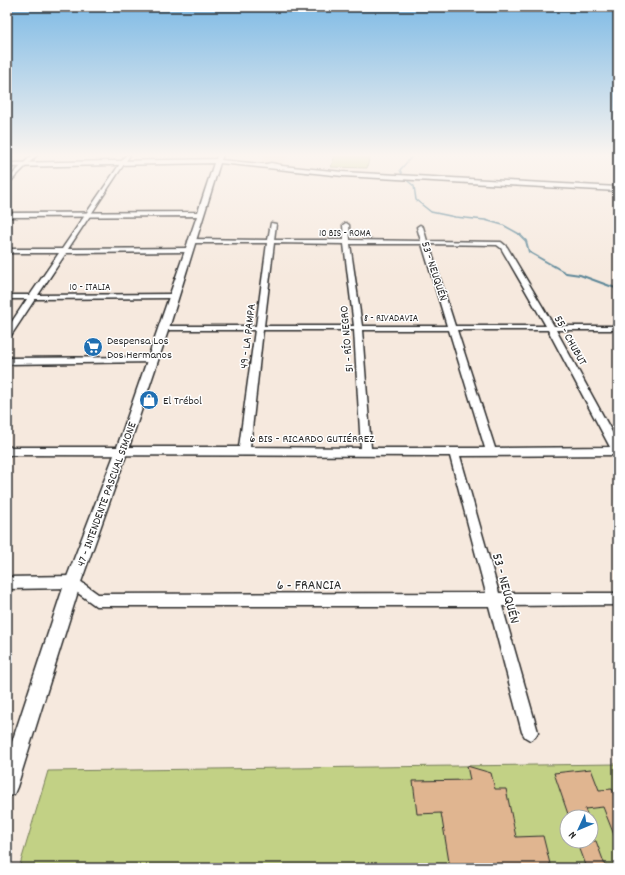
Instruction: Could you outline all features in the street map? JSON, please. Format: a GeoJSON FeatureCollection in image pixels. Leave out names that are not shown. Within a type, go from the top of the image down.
{"type":"FeatureCollection","features":[{"type":"Feature","properties":{"kind":"street"},"geometry":{"type":"LineString","coordinates":[[7,335],[101,196]]}},
{"type":"Feature","properties":{"kind":"street","name":"47 - INTENDENTE PASCUAL SIMONE"},"geometry":{"type":"LineString","coordinates":[[7,787],[73,582],[122,450],[164,328],[206,196]]}},
{"type":"Feature","properties":{"kind":"street"},"geometry":{"type":"LineString","coordinates":[[7,215],[200,214]]}},
{"type":"Feature","properties":{"kind":"street","name":"49 - LA PAMPA"},"geometry":{"type":"LineString","coordinates":[[244,451],[273,224]]}},
{"type":"Feature","properties":{"kind":"street","name":"51 - RÍO NEGRO"},"geometry":{"type":"LineString","coordinates":[[346,225],[358,328],[366,451]]}},
{"type":"Feature","properties":{"kind":"street","name":"53 - NEUQUÉN"},"geometry":{"type":"LineString","coordinates":[[420,227],[491,452]]}},
{"type":"Feature","properties":{"kind":"street","name":"10 BIS - ROMA"},"geometry":{"type":"LineString","coordinates":[[191,241],[499,243]]}},
{"type":"Feature","properties":{"kind":"street","name":"55 - CHUBUT"},"geometry":{"type":"LineString","coordinates":[[499,243],[504,247],[618,451]]}},
{"type":"Feature","properties":{"kind":"street"},"geometry":{"type":"LineString","coordinates":[[7,251],[189,250]]}},
{"type":"Feature","properties":{"kind":"street","name":"10 - ITALIA"},"geometry":{"type":"LineString","coordinates":[[7,297],[173,296]]}},
{"type":"Feature","properties":{"kind":"street","name":"8 - RIVADAVIA"},"geometry":{"type":"LineString","coordinates":[[164,328],[618,328]]}},
{"type":"Feature","properties":{"kind":"street"},"geometry":{"type":"LineString","coordinates":[[7,361],[152,360]]}},
{"type":"Feature","properties":{"kind":"street","name":"6 BIS - RICARDO GUTIÉRREZ"},"geometry":{"type":"LineString","coordinates":[[7,451],[618,451]]}},
{"type":"Feature","properties":{"kind":"street","name":"53 - NEUQUÉN"},"geometry":{"type":"LineString","coordinates":[[454,452],[530,732]]}},
{"type":"Feature","properties":{"kind":"street"},"geometry":{"type":"LineString","coordinates":[[7,583],[73,582]]}},
{"type":"Feature","properties":{"kind":"street","name":"6 - FRANCIA"},"geometry":{"type":"LineString","coordinates":[[73,582],[96,600],[618,599]]}},
{"type":"Feature","properties":{"kind":"green space"},"geometry":{"type":"Polygon","coordinates":[[[618,764],[618,868],[19,868],[48,771],[618,764]]]}},
{"type":"Feature","properties":{"kind":"building"},"geometry":{"type":"Polygon","coordinates":[[[467,766],[491,773],[495,789],[506,789],[516,837],[543,836],[551,868],[450,868],[441,813],[417,814],[413,781],[470,780],[467,766]]]}},
{"type":"Feature","properties":{"kind":"building"},"geometry":{"type":"Polygon","coordinates":[[[591,769],[599,790],[612,789],[618,803],[618,845],[603,807],[566,809],[554,773],[591,769]]]}},
{"type":"Feature","properties":{"kind":"building"},"geometry":{"type":"Polygon","coordinates":[[[580,849],[599,849],[606,868],[587,868],[580,849]]]}},
{"type":"Feature","properties":{"kind":"waterway"},"geometry":{"type":"LineString","coordinates":[[415,196],[416,200],[431,212],[455,217],[485,220],[503,225],[521,235]]}},
{"type":"Feature","properties":{"kind":"waterway"},"geometry":{"type":"LineString","coordinates":[[519,234],[526,241],[529,252],[566,273],[580,275],[618,289]]}},
{"type":"Feature","properties":{"kind":"place","name":"Despensa Los Dos Hermanos"},"geometry":{"type":"Point","coordinates":[93,347]}},
{"type":"Feature","properties":{"kind":"place","name":"El Trébol"},"geometry":{"type":"Point","coordinates":[149,400]}}]}
